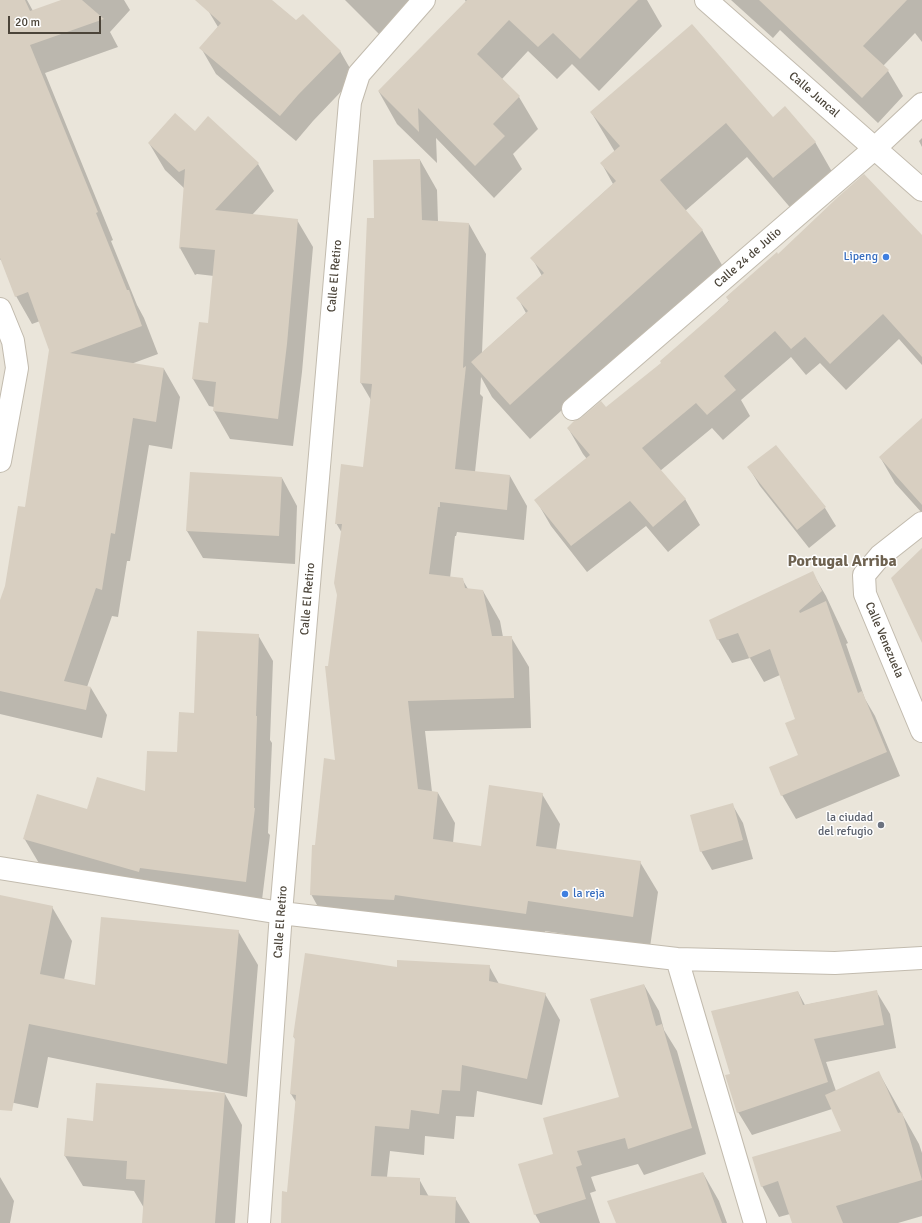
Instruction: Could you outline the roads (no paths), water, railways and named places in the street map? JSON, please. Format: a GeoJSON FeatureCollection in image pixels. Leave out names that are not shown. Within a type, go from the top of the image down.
{"type":"FeatureCollection","features":[{"type":"Feature","properties":{"kind":"street","name":"Calle El Retiro"},"geometry":{"type":"LineString","coordinates":[[259,1223],[281,913],[350,102],[359,74],[424,0]]}},
{"type":"Feature","properties":{"kind":"street","name":"Calle Juncal"},"geometry":{"type":"LineString","coordinates":[[706,0],[922,190]]}},
{"type":"Feature","properties":{"kind":"street","name":"Calle 24 de Julio"},"geometry":{"type":"LineString","coordinates":[[573,409],[874,149],[922,104]]}},
{"type":"Feature","properties":{"kind":"street"},"geometry":{"type":"LineString","coordinates":[[0,309],[13,341],[18,368],[0,462]]}},
{"type":"Feature","properties":{"kind":"street","name":"Calle Venezuela"},"geometry":{"type":"LineString","coordinates":[[922,523],[880,556],[864,575],[865,594],[922,731]]}},
{"type":"Feature","properties":{"kind":"street"},"geometry":{"type":"LineString","coordinates":[[0,868],[281,913],[677,959],[835,963],[922,958]]}},
{"type":"Feature","properties":{"kind":"street"},"geometry":{"type":"LineString","coordinates":[[677,959],[755,1223]]}},
{"type":"Feature","properties":{"kind":"place","name":"Lipeng"},"geometry":{"type":"Point","coordinates":[886,257]}},
{"type":"Feature","properties":{"kind":"place","name":"la ciudad del refugio"},"geometry":{"type":"Point","coordinates":[881,825]}},
{"type":"Feature","properties":{"kind":"place","name":"la reja"},"geometry":{"type":"Point","coordinates":[565,894]}},
{"type":"Feature","properties":{"kind":"district","name":"Portugal Arriba"},"geometry":{"type":"Point","coordinates":[842,562]}}]}
